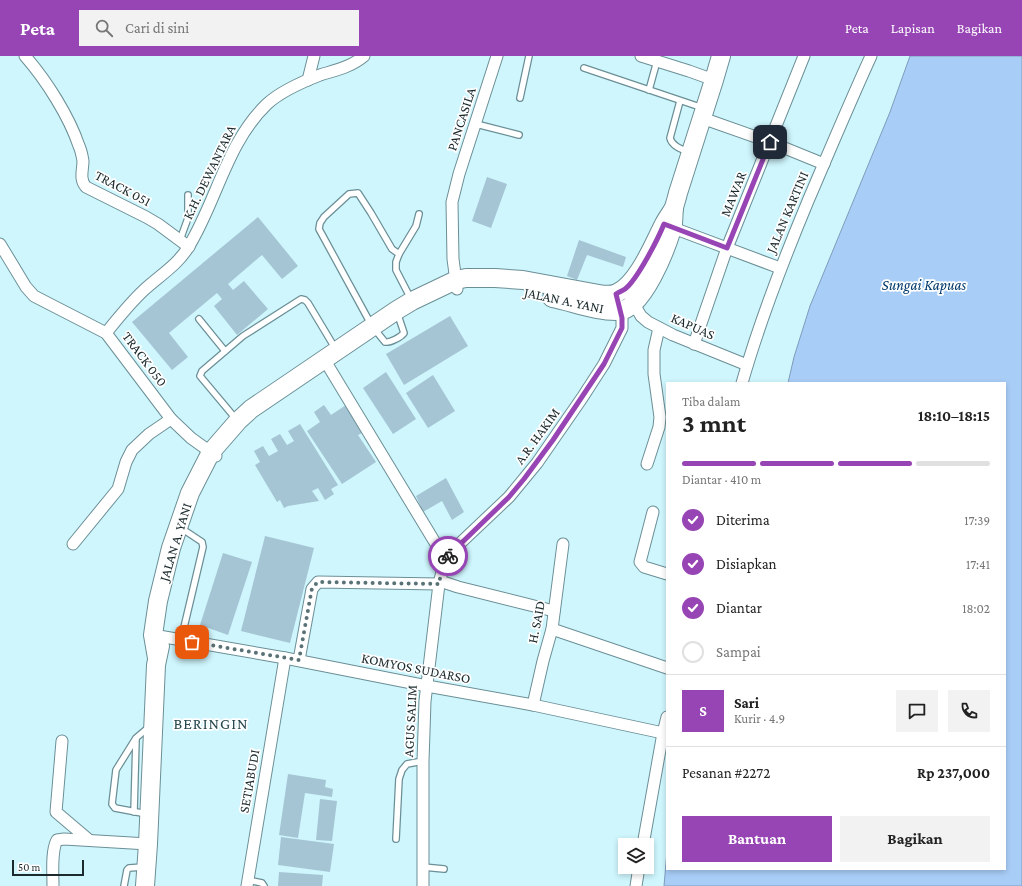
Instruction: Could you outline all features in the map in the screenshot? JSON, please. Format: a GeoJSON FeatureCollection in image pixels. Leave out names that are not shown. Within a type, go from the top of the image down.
{"type":"FeatureCollection","features":[{"type":"Feature","properties":{"kind":"highway"},"geometry":{"type":"LineString","coordinates":[[624,299],[640,297],[664,252],[668,225],[721,56]]}},
{"type":"Feature","properties":{"kind":"highway","name":"JALAN A. YANI"},"geometry":{"type":"LineString","coordinates":[[145,886],[148,844],[142,813],[153,724],[158,635],[158,601],[171,548],[190,493],[225,436],[238,421],[262,400],[397,310],[435,290],[457,285],[512,290],[608,310],[624,299]]}},
{"type":"Feature","properties":{"kind":"highway","name":"JALAN A. YANI"},"geometry":{"type":"LineString","coordinates":[[158,635],[187,532],[214,454]]}},
{"type":"Feature","properties":{"kind":"street","name":"TRACK 051"},"geometry":{"type":"LineString","coordinates":[[25,56],[35,67],[60,106],[74,134],[81,150],[83,159],[81,178],[86,187],[152,220],[185,243]]}},
{"type":"Feature","properties":{"kind":"street"},"geometry":{"type":"LineString","coordinates":[[308,80],[314,56]]}},
{"type":"Feature","properties":{"kind":"street","name":"K.H. DEWANTARA"},"geometry":{"type":"LineString","coordinates":[[106,333],[136,298],[180,259],[185,243],[205,215],[230,159],[254,118],[275,97],[308,80],[350,66],[364,56]]}},
{"type":"Feature","properties":{"kind":"street","name":"PANCASILA"},"geometry":{"type":"LineString","coordinates":[[457,285],[453,259],[452,214],[454,191],[497,56]]}},
{"type":"Feature","properties":{"kind":"street"},"geometry":{"type":"LineString","coordinates":[[641,56],[714,80]]}},
{"type":"Feature","properties":{"kind":"street","name":"MAWAR"},"geometry":{"type":"LineString","coordinates":[[694,344],[727,248],[804,56]]}},
{"type":"Feature","properties":{"kind":"street","name":"JALAN KARTINI"},"geometry":{"type":"LineString","coordinates":[[742,382],[753,345],[780,268],[871,56]]}},
{"type":"Feature","properties":{"kind":"street"},"geometry":{"type":"LineString","coordinates":[[704,114],[824,164]]}},
{"type":"Feature","properties":{"kind":"street"},"geometry":{"type":"LineString","coordinates":[[668,225],[780,268]]}},
{"type":"Feature","properties":{"kind":"street","name":"TRACK 050"},"geometry":{"type":"LineString","coordinates":[[0,244],[22,282],[34,296],[106,333],[172,419],[191,438],[214,454]]}},
{"type":"Feature","properties":{"kind":"street","name":"KAPUAS"},"geometry":{"type":"LineString","coordinates":[[624,299],[648,322],[659,328],[694,344],[748,364]]}},
{"type":"Feature","properties":{"kind":"street","name":"A.R. HAKIM"},"geometry":{"type":"LineString","coordinates":[[445,559],[509,497],[541,457],[582,398],[613,348],[622,328],[624,299]]}},
{"type":"Feature","properties":{"kind":"street"},"geometry":{"type":"LineString","coordinates":[[647,464],[659,427],[660,417],[654,374],[654,350],[659,328]]}},
{"type":"Feature","properties":{"kind":"street"},"geometry":{"type":"LineString","coordinates":[[330,354],[445,559]]}},
{"type":"Feature","properties":{"kind":"street"},"geometry":{"type":"LineString","coordinates":[[73,544],[118,489],[126,462],[132,450],[149,434],[172,419]]}},
{"type":"Feature","properties":{"kind":"street"},"geometry":{"type":"LineString","coordinates":[[653,512],[640,562],[644,567],[666,574]]}},
{"type":"Feature","properties":{"kind":"street","name":"H. SAID"},"geometry":{"type":"LineString","coordinates":[[533,705],[552,629],[562,544]]}},
{"type":"Feature","properties":{"kind":"street","name":"AGUS SALIM"},"geometry":{"type":"LineString","coordinates":[[423,886],[423,762],[427,686],[440,582],[445,559]]}},
{"type":"Feature","properties":{"kind":"street"},"geometry":{"type":"LineString","coordinates":[[299,660],[312,588],[318,582],[440,582],[554,611]]}},
{"type":"Feature","properties":{"kind":"street"},"geometry":{"type":"LineString","coordinates":[[552,629],[666,668]]}},
{"type":"Feature","properties":{"kind":"street","name":"KOMYOS SUDARSO"},"geometry":{"type":"LineString","coordinates":[[158,635],[299,660],[427,686],[533,705],[663,733]]}},
{"type":"Feature","properties":{"kind":"street","name":"SETIABUDI"},"geometry":{"type":"LineString","coordinates":[[247,883],[285,658]]}},
{"type":"Feature","properties":{"kind":"street"},"geometry":{"type":"LineString","coordinates":[[644,838],[666,721]]}},
{"type":"Feature","properties":{"kind":"street"},"geometry":{"type":"LineString","coordinates":[[62,741],[56,812],[89,840]]}},
{"type":"Feature","properties":{"kind":"street"},"geometry":{"type":"LineString","coordinates":[[53,886],[55,844],[57,840],[89,840],[148,844]]}},
{"type":"Feature","properties":{"kind":"street"},"geometry":{"type":"LineString","coordinates":[[636,886],[638,874]]}},
{"type":"Feature","properties":{"kind":"lane"},"geometry":{"type":"LineString","coordinates":[[520,98],[529,56]]}},
{"type":"Feature","properties":{"kind":"lane"},"geometry":{"type":"LineString","coordinates":[[649,90],[657,61]]}},
{"type":"Feature","properties":{"kind":"lane"},"geometry":{"type":"LineString","coordinates":[[584,68],[680,101],[704,114]]}},
{"type":"Feature","properties":{"kind":"lane"},"geometry":{"type":"LineString","coordinates":[[680,101],[670,138],[674,145],[691,153]]}},
{"type":"Feature","properties":{"kind":"lane"},"geometry":{"type":"LineString","coordinates":[[476,124],[519,135]]}},
{"type":"Feature","properties":{"kind":"lane"},"geometry":{"type":"LineString","coordinates":[[397,310],[404,330],[403,335],[388,343],[385,342],[372,326],[319,229],[320,223],[324,217],[349,194],[358,193],[392,249],[399,254]]}},
{"type":"Feature","properties":{"kind":"lane"},"geometry":{"type":"LineString","coordinates":[[185,243],[188,218],[188,195]]}},
{"type":"Feature","properties":{"kind":"lane"},"geometry":{"type":"LineString","coordinates":[[412,301],[396,270],[396,262],[399,254],[416,226],[419,214]]}},
{"type":"Feature","properties":{"kind":"lane"},"geometry":{"type":"LineString","coordinates":[[238,421],[200,376],[202,371],[243,336],[300,299],[305,300],[308,303],[330,354]]}},
{"type":"Feature","properties":{"kind":"lane"},"geometry":{"type":"LineString","coordinates":[[199,319],[225,352]]}},
{"type":"Feature","properties":{"kind":"lane"},"geometry":{"type":"LineString","coordinates":[[181,640],[203,547],[202,542],[187,532]]}},
{"type":"Feature","properties":{"kind":"lane"},"geometry":{"type":"LineString","coordinates":[[136,738],[142,813],[115,808],[112,804],[116,770],[136,738],[153,724]]}},
{"type":"Feature","properties":{"kind":"lane"},"geometry":{"type":"LineString","coordinates":[[396,839],[399,779],[402,770],[407,764],[423,762]]}},
{"type":"Feature","properties":{"kind":"lane"},"geometry":{"type":"LineString","coordinates":[[124,886],[127,870],[146,867]]}},
{"type":"Feature","properties":{"kind":"lane"},"geometry":{"type":"LineString","coordinates":[[423,867],[444,869]]}},
{"type":"Feature","properties":{"kind":"lane"},"geometry":{"type":"LineString","coordinates":[[247,883],[262,883],[264,886]]}},
{"type":"Feature","properties":{"kind":"water","name":"Sungai Kapuas"},"geometry":{"type":"Polygon","coordinates":[[[910,56],[1022,56],[1022,886],[664,886],[666,863],[666,870],[1006,870],[1006,382],[788,382],[794,357],[810,306],[890,112],[910,56]]]}},
{"type":"Feature","properties":{"kind":"building"},"geometry":{"type":"Polygon","coordinates":[[[487,177],[507,184],[491,228],[472,221],[487,177]]]}},
{"type":"Feature","properties":{"kind":"building"},"geometry":{"type":"Polygon","coordinates":[[[258,217],[298,266],[282,279],[262,255],[228,284],[233,290],[244,281],[268,309],[237,335],[214,306],[222,299],[217,293],[169,333],[188,357],[172,370],[132,322],[258,217]]]}},
{"type":"Feature","properties":{"kind":"building"},"geometry":{"type":"Polygon","coordinates":[[[579,240],[626,257],[623,267],[587,255],[577,280],[567,276],[579,240]]]}},
{"type":"Feature","properties":{"kind":"building"},"geometry":{"type":"Polygon","coordinates":[[[450,316],[468,346],[404,385],[386,354],[450,316]]]}},
{"type":"Feature","properties":{"kind":"building"},"geometry":{"type":"Polygon","coordinates":[[[386,372],[416,419],[393,434],[363,388],[386,372]]]}},
{"type":"Feature","properties":{"kind":"building"},"geometry":{"type":"Polygon","coordinates":[[[433,375],[455,411],[428,428],[406,393],[433,375]]]}},
{"type":"Feature","properties":{"kind":"building"},"geometry":{"type":"Polygon","coordinates":[[[324,405],[331,415],[346,405],[364,432],[358,435],[376,462],[342,484],[307,431],[320,422],[314,412],[324,405]]]}},
{"type":"Feature","properties":{"kind":"building"},"geometry":{"type":"Polygon","coordinates":[[[300,424],[338,485],[331,489],[334,494],[325,500],[318,488],[312,491],[319,501],[284,508],[280,500],[277,502],[255,465],[260,462],[254,451],[263,446],[269,456],[278,451],[271,439],[280,434],[287,445],[294,441],[288,431],[300,424]]]}},
{"type":"Feature","properties":{"kind":"building"},"geometry":{"type":"Polygon","coordinates":[[[446,478],[464,512],[452,520],[442,501],[423,512],[416,496],[446,478]]]}},
{"type":"Feature","properties":{"kind":"building"},"geometry":{"type":"Polygon","coordinates":[[[265,536],[314,548],[290,643],[241,631],[265,536]]]}},
{"type":"Feature","properties":{"kind":"building"},"geometry":{"type":"Polygon","coordinates":[[[223,553],[252,562],[228,635],[200,625],[223,553]]]}},
{"type":"Feature","properties":{"kind":"building"},"geometry":{"type":"Polygon","coordinates":[[[288,774],[326,780],[325,787],[333,789],[332,797],[305,793],[298,838],[279,835],[288,774]]]}},
{"type":"Feature","properties":{"kind":"building"},"geometry":{"type":"Polygon","coordinates":[[[320,799],[337,801],[332,841],[316,840],[320,799]]]}},
{"type":"Feature","properties":{"kind":"building"},"geometry":{"type":"Polygon","coordinates":[[[281,837],[334,844],[330,872],[278,865],[281,837]]]}},
{"type":"Feature","properties":{"kind":"building"},"geometry":{"type":"Polygon","coordinates":[[[279,872],[323,875],[322,886],[278,886],[279,872]]]}},
{"type":"Feature","properties":{"kind":"way so far"},"geometry":{"type":"LineString","coordinates":[[192,642],[299,660],[312,588],[318,582],[439,584],[445,559],[448,556]]}},
{"type":"Feature","properties":{"kind":"district","name":"BERINGIN"},"geometry":{"type":"Point","coordinates":[211,723]}},
{"type":"Feature","properties":{"kind":"route"},"geometry":{"type":"LineString","coordinates":[[448,556],[509,497],[537,463],[582,398],[604,364],[622,328],[622,318],[616,294],[625,289],[632,281],[656,241],[664,224],[692,236],[727,248],[770,142]]}}]}
